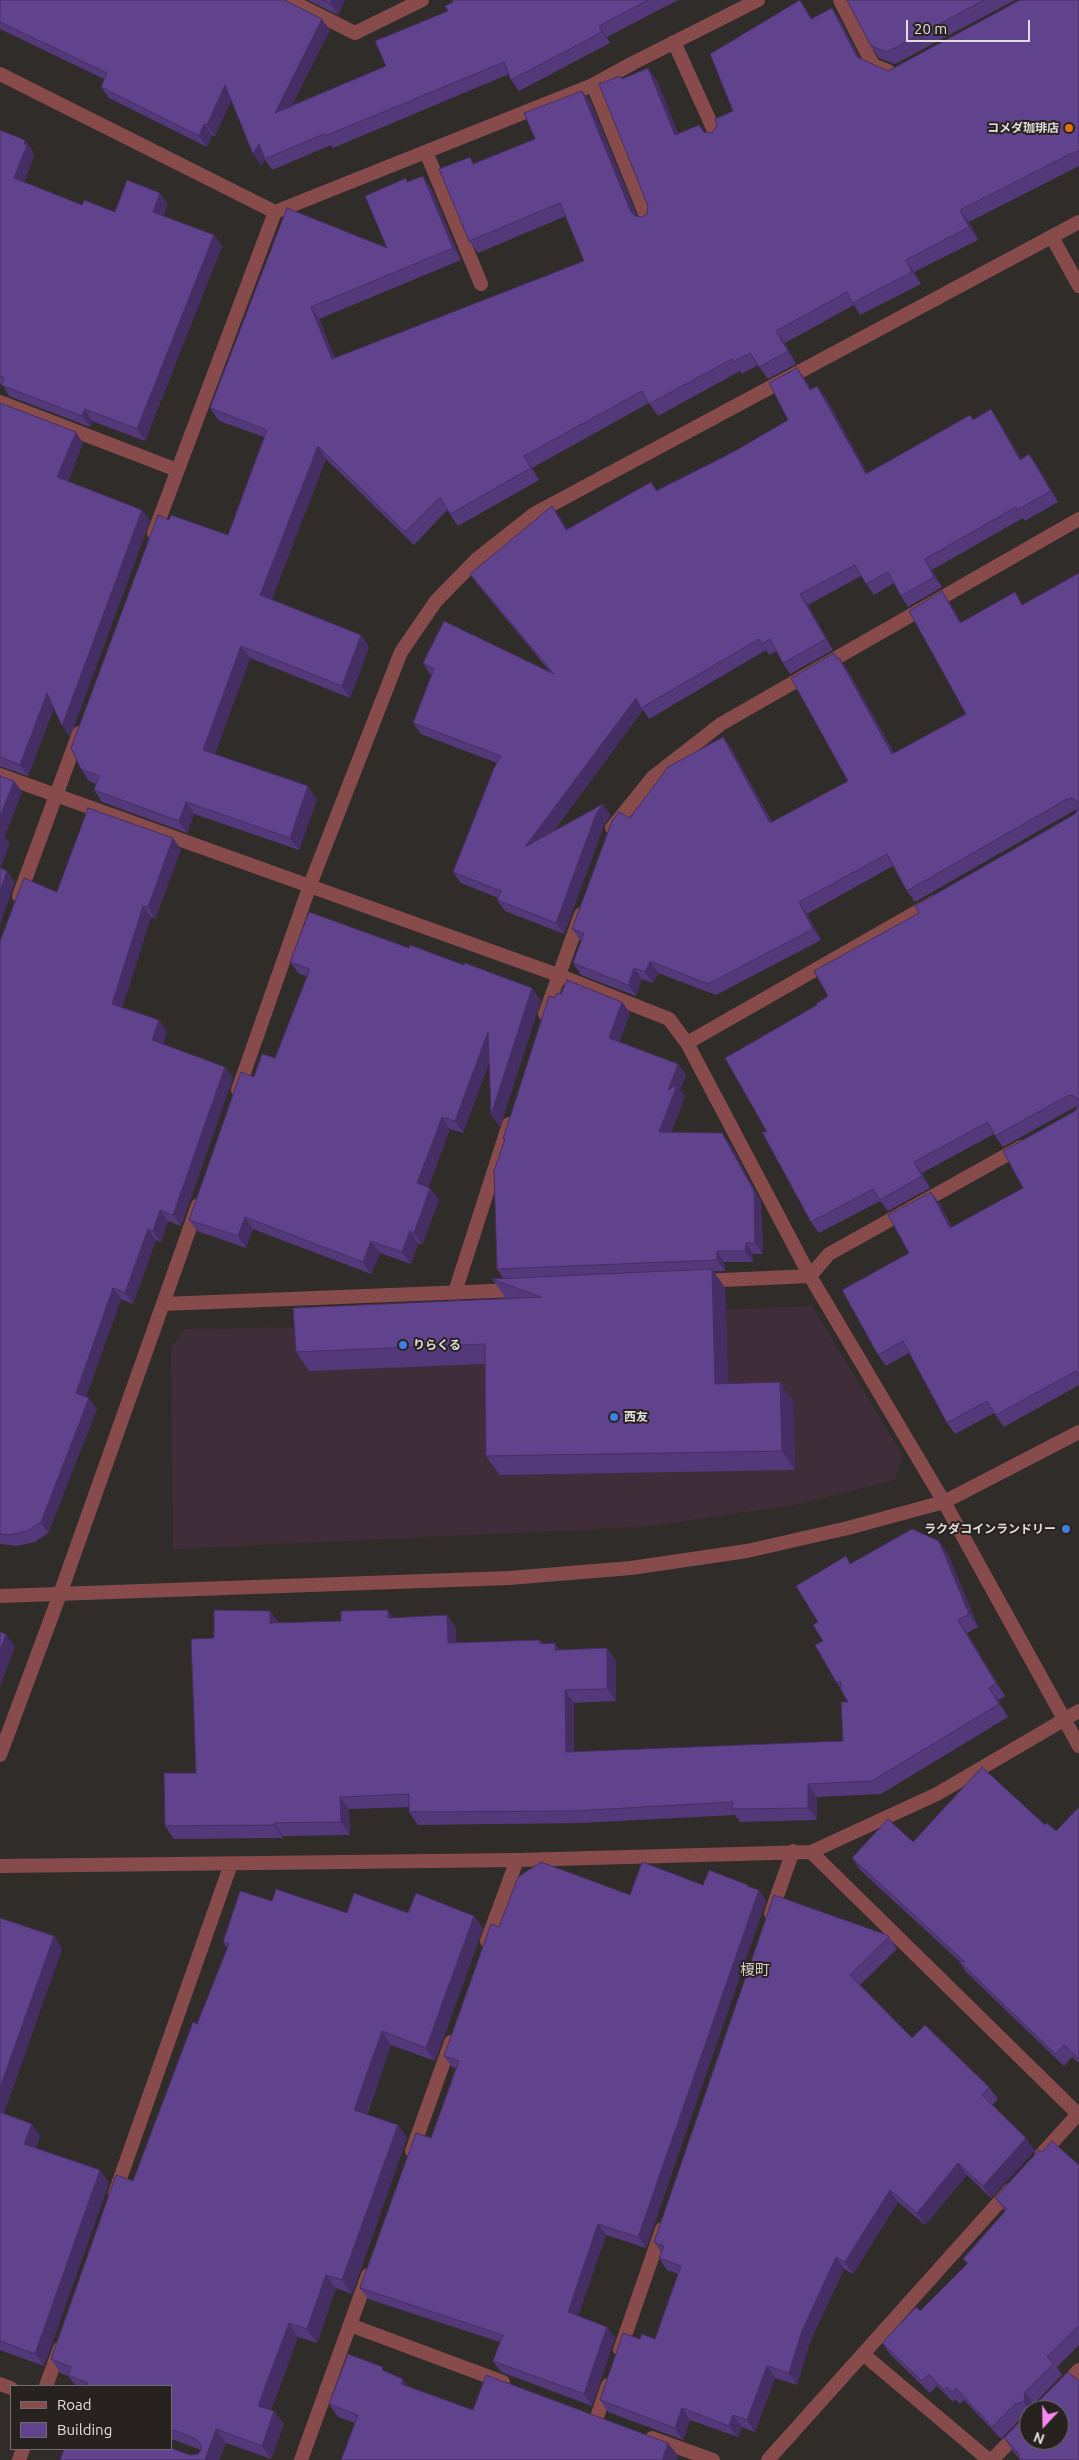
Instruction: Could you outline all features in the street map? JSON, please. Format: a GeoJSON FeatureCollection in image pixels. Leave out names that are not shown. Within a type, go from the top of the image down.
{"type":"FeatureCollection","features":[{"type":"Feature","properties":{"kind":"street"},"geometry":{"type":"LineString","coordinates":[[289,0],[355,33],[398,5],[422,0]]}},
{"type":"Feature","properties":{"kind":"street"},"geometry":{"type":"LineString","coordinates":[[149,545],[275,212],[594,85],[758,0]]}},
{"type":"Feature","properties":{"kind":"street"},"geometry":{"type":"LineString","coordinates":[[840,0],[873,65],[896,74],[904,69]]}},
{"type":"Feature","properties":{"kind":"street"},"geometry":{"type":"LineString","coordinates":[[674,42],[717,137]]}},
{"type":"Feature","properties":{"kind":"street"},"geometry":{"type":"LineString","coordinates":[[0,74],[275,212]]}},
{"type":"Feature","properties":{"kind":"street"},"geometry":{"type":"LineString","coordinates":[[594,85],[648,221]]}},
{"type":"Feature","properties":{"kind":"street"},"geometry":{"type":"LineString","coordinates":[[426,152],[481,284]]}},
{"type":"Feature","properties":{"kind":"street"},"geometry":{"type":"LineString","coordinates":[[234,1100],[310,885],[401,652],[436,601],[478,559],[534,514],[1079,222]]}},
{"type":"Feature","properties":{"kind":"street"},"geometry":{"type":"LineString","coordinates":[[1052,237],[1079,286]]}},
{"type":"Feature","properties":{"kind":"street"},"geometry":{"type":"LineString","coordinates":[[0,402],[177,470]]}},
{"type":"Feature","properties":{"kind":"street"},"geometry":{"type":"LineString","coordinates":[[609,837],[612,828],[654,778],[721,724],[1079,519]]}},
{"type":"Feature","properties":{"kind":"street"},"geometry":{"type":"LineString","coordinates":[[13,912],[84,722]]}},
{"type":"Feature","properties":{"kind":"street"},"geometry":{"type":"LineString","coordinates":[[0,775],[310,885],[670,1019],[687,1043],[810,1276],[944,1502],[1079,1746]]}},
{"type":"Feature","properties":{"kind":"street"},"geometry":{"type":"LineString","coordinates":[[687,1043],[943,896]]}},
{"type":"Feature","properties":{"kind":"street"},"geometry":{"type":"LineString","coordinates":[[540,1031],[585,902]]}},
{"type":"Feature","properties":{"kind":"street"},"geometry":{"type":"LineString","coordinates":[[455,1292],[512,1115]]}},
{"type":"Feature","properties":{"kind":"street"},"geometry":{"type":"LineString","coordinates":[[691,1282],[810,1276],[829,1254],[1036,1139]]}},
{"type":"Feature","properties":{"kind":"street"},"geometry":{"type":"LineString","coordinates":[[0,1755],[60,1594],[202,1192]]}},
{"type":"Feature","properties":{"kind":"street"},"geometry":{"type":"LineString","coordinates":[[163,1304],[534,1289]]}},
{"type":"Feature","properties":{"kind":"street"},"geometry":{"type":"LineString","coordinates":[[0,1596],[509,1578],[631,1568],[747,1550],[848,1528],[944,1502],[1079,1432]]}},
{"type":"Feature","properties":{"kind":"street"},"geometry":{"type":"LineString","coordinates":[[0,1866],[516,1860],[811,1852],[937,1794],[1079,1711]]}},
{"type":"Feature","properties":{"kind":"street"},"geometry":{"type":"LineString","coordinates":[[767,1927],[793,1851]]}},
{"type":"Feature","properties":{"kind":"street"},"geometry":{"type":"LineString","coordinates":[[811,1852],[1078,2114],[1032,2165]]}},
{"type":"Feature","properties":{"kind":"street"},"geometry":{"type":"LineString","coordinates":[[483,1953],[516,1860]]}},
{"type":"Feature","properties":{"kind":"street"},"geometry":{"type":"LineString","coordinates":[[109,2209],[231,1864]]}},
{"type":"Feature","properties":{"kind":"street"},"geometry":{"type":"LineString","coordinates":[[406,2167],[456,2027]]}},
{"type":"Feature","properties":{"kind":"street"},"geometry":{"type":"LineString","coordinates":[[768,2460],[1019,2179]]}},
{"type":"Feature","properties":{"kind":"street"},"geometry":{"type":"LineString","coordinates":[[597,2417],[666,2219]]}},
{"type":"Feature","properties":{"kind":"street"},"geometry":{"type":"LineString","coordinates":[[301,2460],[373,2260]]}},
{"type":"Feature","properties":{"kind":"street"},"geometry":{"type":"LineString","coordinates":[[350,2325],[515,2387]]}},
{"type":"Feature","properties":{"kind":"street"},"geometry":{"type":"LineString","coordinates":[[46,2385],[66,2330]]}},
{"type":"Feature","properties":{"kind":"street"},"geometry":{"type":"LineString","coordinates":[[863,2354],[991,2460],[1019,2432]]}},
{"type":"Feature","properties":{"kind":"street"},"geometry":{"type":"LineString","coordinates":[[1050,2400],[1079,2370]]}},
{"type":"Feature","properties":{"kind":"street"},"geometry":{"type":"LineString","coordinates":[[642,2434],[712,2460]]}},
{"type":"Feature","properties":{"kind":"shaded area"},"geometry":{"type":"Polygon","coordinates":[[[812,1306],[903,1456],[894,1480],[801,1504],[642,1527],[173,1549],[171,1348],[185,1329],[306,1327],[812,1306]]]}},
{"type":"Feature","properties":{"kind":"building"},"geometry":{"type":"Polygon","coordinates":[[[0,0],[284,0],[322,19],[275,113],[386,66],[375,41],[448,11],[445,6],[453,2],[452,0],[648,0],[599,26],[602,32],[511,80],[504,62],[265,159],[259,144],[253,154],[225,85],[207,125],[204,124],[199,136],[101,87],[107,73],[0,22],[0,0]]]}},
{"type":"Feature","properties":{"kind":"building"},"geometry":{"type":"Polygon","coordinates":[[[800,0],[811,19],[832,8],[857,57],[888,71],[1020,0],[1079,0],[1079,151],[960,210],[969,227],[906,260],[912,272],[852,303],[847,292],[776,331],[788,351],[759,367],[750,353],[733,362],[732,359],[649,404],[642,391],[524,456],[531,468],[450,514],[440,497],[405,532],[318,446],[260,595],[361,635],[342,686],[241,646],[203,750],[308,786],[290,838],[186,802],[179,821],[94,790],[99,776],[81,769],[71,748],[158,515],[169,520],[171,515],[228,535],[267,430],[210,408],[287,208],[387,248],[365,196],[406,178],[407,182],[423,176],[453,248],[311,307],[332,359],[584,261],[560,203],[469,241],[439,169],[470,157],[473,164],[535,139],[524,113],[582,91],[631,212],[635,216],[642,217],[647,214],[648,206],[599,84],[620,76],[622,79],[648,68],[675,135],[699,125],[704,132],[712,133],[717,126],[715,119],[733,111],[710,54],[800,0]]]}},
{"type":"Feature","properties":{"kind":"building"},"geometry":{"type":"Polygon","coordinates":[[[847,0],[984,0],[887,52],[871,46],[847,0]]]}},
{"type":"Feature","properties":{"kind":"building"},"geometry":{"type":"Polygon","coordinates":[[[0,130],[25,140],[24,144],[27,145],[14,178],[82,205],[84,200],[115,212],[127,180],[160,193],[153,212],[214,235],[137,429],[85,409],[82,416],[1,385],[4,378],[0,376],[0,130]]]}},
{"type":"Feature","properties":{"kind":"building"},"geometry":{"type":"Polygon","coordinates":[[[797,368],[810,390],[817,386],[866,474],[970,415],[973,420],[991,409],[1020,460],[1029,454],[1051,491],[1017,510],[1016,507],[925,559],[934,577],[901,596],[888,572],[866,584],[855,565],[800,594],[826,639],[783,663],[770,639],[762,644],[759,639],[641,708],[636,698],[525,847],[603,804],[596,814],[556,923],[497,900],[501,891],[453,872],[494,768],[501,756],[413,723],[434,669],[423,663],[444,621],[554,674],[470,574],[552,506],[566,530],[651,482],[656,491],[735,451],[788,420],[769,383],[797,368]]]}},
{"type":"Feature","properties":{"kind":"building"},"geometry":{"type":"Polygon","coordinates":[[[0,403],[76,432],[57,477],[142,510],[62,726],[47,693],[20,765],[0,757],[0,403]]]}},
{"type":"Feature","properties":{"kind":"building"},"geometry":{"type":"Polygon","coordinates":[[[1079,573],[1079,804],[1072,798],[1067,799],[907,891],[887,854],[799,902],[813,929],[708,984],[650,961],[645,972],[634,968],[628,985],[573,963],[584,933],[572,929],[612,821],[619,812],[630,818],[668,767],[723,737],[770,823],[848,781],[791,678],[834,653],[837,659],[839,658],[892,754],[966,714],[909,611],[942,591],[960,623],[1015,592],[1022,605],[1079,573]]]}},
{"type":"Feature","properties":{"kind":"building"},"geometry":{"type":"Polygon","coordinates":[[[0,776],[14,781],[0,817],[0,776]]]}},
{"type":"Feature","properties":{"kind":"building"},"geometry":{"type":"Polygon","coordinates":[[[88,808],[173,838],[148,907],[143,906],[112,1004],[159,1020],[152,1040],[225,1067],[173,1215],[160,1210],[153,1231],[148,1229],[125,1293],[113,1288],[76,1393],[89,1398],[41,1522],[27,1531],[9,1535],[0,1534],[0,941],[24,878],[57,892],[88,808]]]}},
{"type":"Feature","properties":{"kind":"building"},"geometry":{"type":"Polygon","coordinates":[[[1079,808],[1079,1101],[1072,1095],[1067,1096],[995,1136],[988,1122],[914,1162],[922,1176],[880,1200],[873,1189],[811,1222],[762,1132],[767,1132],[725,1058],[817,1005],[828,996],[814,971],[919,913],[915,906],[1075,814],[1079,808]]]}},
{"type":"Feature","properties":{"kind":"building"},"geometry":{"type":"Polygon","coordinates":[[[0,868],[7,871],[0,892],[0,868]]]}},
{"type":"Feature","properties":{"kind":"building"},"geometry":{"type":"Polygon","coordinates":[[[309,912],[409,948],[410,945],[464,965],[465,963],[532,988],[491,1115],[488,1032],[455,1121],[442,1117],[417,1183],[430,1188],[414,1233],[410,1231],[402,1252],[371,1241],[363,1262],[245,1217],[238,1236],[189,1220],[241,1072],[254,1077],[262,1054],[275,1058],[310,969],[290,962],[309,912]]]}},
{"type":"Feature","properties":{"kind":"building"},"geometry":{"type":"Polygon","coordinates":[[[567,980],[622,1002],[609,1038],[678,1064],[668,1090],[677,1085],[659,1132],[722,1133],[754,1191],[755,1243],[746,1243],[745,1251],[717,1251],[717,1260],[497,1269],[494,1171],[549,996],[555,998],[557,993],[561,994],[567,980]]]}},
{"type":"Feature","properties":{"kind":"building"},"geometry":{"type":"Polygon","coordinates":[[[1079,1105],[1079,1374],[1076,1371],[996,1415],[987,1401],[947,1423],[903,1341],[878,1355],[842,1290],[909,1253],[888,1215],[931,1192],[950,1228],[1023,1188],[1003,1151],[1075,1111],[1079,1105]]]}},
{"type":"Feature","properties":{"kind":"building"},"geometry":{"type":"Polygon","coordinates":[[[712,1269],[715,1384],[780,1382],[782,1451],[486,1456],[485,1344],[296,1352],[293,1308],[541,1297],[492,1279],[712,1269]]]}},
{"type":"Feature","properties":{"kind":"building"},"geometry":{"type":"Polygon","coordinates":[[[912,1529],[939,1541],[969,1614],[958,1620],[996,1683],[989,1688],[999,1704],[872,1781],[808,1784],[808,1808],[731,1809],[733,1802],[572,1811],[409,1812],[409,1794],[340,1797],[341,1822],[165,1826],[164,1773],[196,1773],[191,1639],[214,1638],[214,1610],[270,1611],[270,1623],[341,1621],[341,1611],[388,1610],[388,1618],[447,1615],[448,1643],[540,1640],[540,1644],[555,1643],[555,1650],[607,1648],[607,1689],[565,1690],[566,1752],[843,1741],[841,1702],[848,1702],[841,1690],[841,1682],[836,1682],[815,1645],[823,1641],[813,1625],[818,1622],[796,1586],[846,1556],[850,1564],[912,1529]]]}},
{"type":"Feature","properties":{"kind":"building"},"geometry":{"type":"Polygon","coordinates":[[[0,1632],[6,1634],[0,1651],[0,1632]]]}},
{"type":"Feature","properties":{"kind":"building"},"geometry":{"type":"Polygon","coordinates":[[[982,1767],[1045,1825],[1047,1823],[1056,1831],[1079,1807],[1079,2059],[1064,2045],[1055,2054],[958,1960],[965,1962],[852,1858],[888,1819],[913,1842],[982,1767]]]}},
{"type":"Feature","properties":{"kind":"building"},"geometry":{"type":"Polygon","coordinates":[[[541,1862],[630,1895],[642,1862],[703,1885],[709,1870],[759,1890],[638,2237],[598,2224],[568,2312],[607,2327],[584,2394],[493,2361],[503,2335],[360,2288],[416,2133],[431,2138],[459,2061],[444,2056],[491,1924],[499,1927],[518,1877],[541,1862]]]}},
{"type":"Feature","properties":{"kind":"building"},"geometry":{"type":"Polygon","coordinates":[[[276,1889],[347,1913],[354,1893],[408,1913],[416,1893],[474,1916],[426,2048],[382,2031],[354,2110],[398,2125],[342,2280],[326,2275],[307,2329],[289,2323],[258,2406],[274,2411],[262,2446],[216,2429],[205,2460],[60,2460],[64,2450],[172,2450],[172,2448],[190,2455],[198,2454],[201,2450],[201,2445],[196,2439],[172,2429],[172,2385],[87,2385],[88,2383],[68,2375],[71,2367],[51,2359],[116,2175],[133,2181],[193,2022],[197,2024],[229,1944],[223,1942],[240,1891],[272,1901],[276,1889]]]}},
{"type":"Feature","properties":{"kind":"building"},"geometry":{"type":"Polygon","coordinates":[[[774,1895],[887,1935],[889,1937],[850,1975],[912,2038],[925,2025],[989,2087],[982,2095],[1026,2138],[983,2186],[958,2163],[917,2213],[890,2190],[845,2262],[836,2257],[802,2331],[789,2373],[767,2366],[747,2420],[733,2415],[729,2426],[682,2408],[675,2428],[600,2400],[623,2333],[640,2339],[642,2334],[655,2339],[681,2266],[659,2258],[664,2246],[654,2242],[774,1895]]]}},
{"type":"Feature","properties":{"kind":"building"},"geometry":{"type":"Polygon","coordinates":[[[0,1918],[54,1936],[0,2088],[0,1918]]]}},
{"type":"Feature","properties":{"kind":"building"},"geometry":{"type":"Polygon","coordinates":[[[0,2112],[32,2124],[24,2144],[100,2170],[35,2354],[0,2341],[0,2112]]]}},
{"type":"Feature","properties":{"kind":"building"},"geometry":{"type":"Polygon","coordinates":[[[1052,2141],[1079,2165],[1079,2325],[1047,2357],[1054,2363],[1025,2392],[1024,2400],[1019,2400],[1019,2403],[1015,2404],[992,2427],[956,2388],[952,2392],[947,2387],[944,2390],[929,2374],[922,2381],[882,2343],[916,2307],[920,2311],[968,2263],[963,2259],[1007,2209],[995,2198],[1039,2150],[1042,2152],[1052,2141]]]}},
{"type":"Feature","properties":{"kind":"building"},"geometry":{"type":"Polygon","coordinates":[[[348,2354],[383,2367],[382,2370],[403,2379],[401,2384],[473,2410],[486,2375],[668,2443],[662,2460],[341,2460],[358,2415],[329,2404],[348,2354]]]}},
{"type":"Feature","properties":{"kind":"building"},"geometry":{"type":"Polygon","coordinates":[[[1068,2372],[1079,2381],[1079,2460],[1023,2460],[1018,2457],[1020,2455],[1004,2438],[1019,2423],[1019,2450],[1069,2450],[1069,2400],[1040,2400],[1068,2372]]]}},
{"type":"Feature","properties":{"kind":"place","name":"コメダ珈琲店"},"geometry":{"type":"Point","coordinates":[1069,128]}},
{"type":"Feature","properties":{"kind":"place","name":"りらくる"},"geometry":{"type":"Point","coordinates":[403,1345]}},
{"type":"Feature","properties":{"kind":"place","name":"西友"},"geometry":{"type":"Point","coordinates":[614,1417]}},
{"type":"Feature","properties":{"kind":"place","name":"ラクダコインランドリー"},"geometry":{"type":"Point","coordinates":[1066,1529]}},
{"type":"Feature","properties":{"kind":"district","name":"榎町"},"geometry":{"type":"Point","coordinates":[755,1970]}}]}
